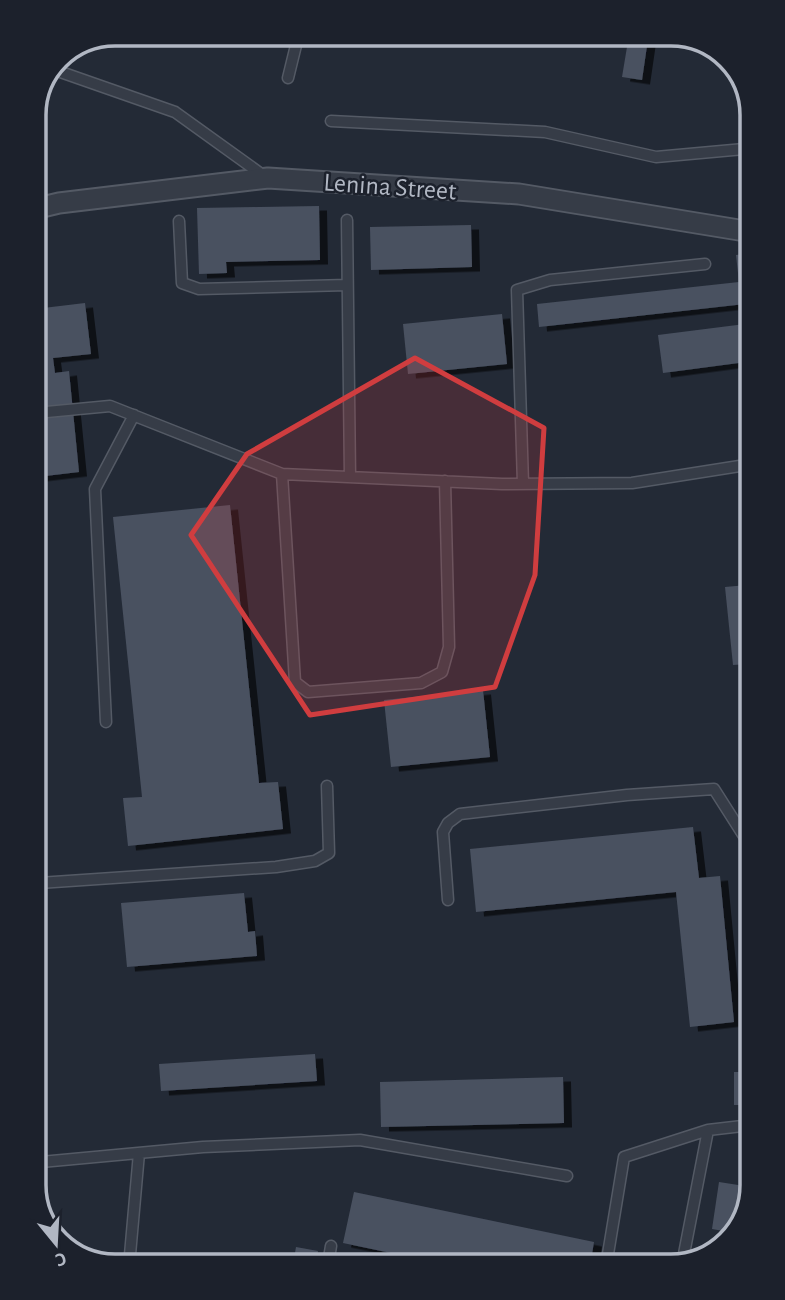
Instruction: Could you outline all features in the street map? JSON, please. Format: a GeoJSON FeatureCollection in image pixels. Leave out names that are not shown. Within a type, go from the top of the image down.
{"type":"FeatureCollection","features":[{"type":"Feature","properties":{"kind":"street","name":"Lenina Street"},"geometry":{"type":"LineString","coordinates":[[46,206],[268,178],[519,194],[740,230]]}},
{"type":"Feature","properties":{"kind":"lane"},"geometry":{"type":"LineString","coordinates":[[288,78],[296,46]]}},
{"type":"Feature","properties":{"kind":"lane"},"geometry":{"type":"LineString","coordinates":[[61,72],[174,112],[268,178]]}},
{"type":"Feature","properties":{"kind":"lane"},"geometry":{"type":"LineString","coordinates":[[331,121],[545,132],[656,157],[740,149]]}},
{"type":"Feature","properties":{"kind":"lane"},"geometry":{"type":"LineString","coordinates":[[347,220],[350,477]]}},
{"type":"Feature","properties":{"kind":"lane"},"geometry":{"type":"LineString","coordinates":[[179,221],[182,283],[199,289],[347,285]]}},
{"type":"Feature","properties":{"kind":"lane"},"geometry":{"type":"LineString","coordinates":[[523,484],[517,290],[550,280],[705,264]]}},
{"type":"Feature","properties":{"kind":"lane"},"geometry":{"type":"LineString","coordinates":[[46,412],[110,406],[282,474],[523,484],[632,483],[740,466]]}},
{"type":"Feature","properties":{"kind":"lane"},"geometry":{"type":"LineString","coordinates":[[106,722],[95,489],[134,415]]}},
{"type":"Feature","properties":{"kind":"lane"},"geometry":{"type":"LineString","coordinates":[[282,474],[295,682],[308,692],[421,683],[442,672],[449,647],[445,481]]}},
{"type":"Feature","properties":{"kind":"lane"},"geometry":{"type":"LineString","coordinates":[[46,883],[276,867],[314,861],[329,853],[327,786]]}},
{"type":"Feature","properties":{"kind":"lane"},"geometry":{"type":"LineString","coordinates":[[448,900],[443,832],[447,822],[460,814],[627,795],[714,789],[740,830]]}},
{"type":"Feature","properties":{"kind":"lane"},"geometry":{"type":"LineString","coordinates":[[608,1254],[624,1157],[708,1130],[740,1126]]}},
{"type":"Feature","properties":{"kind":"lane"},"geometry":{"type":"LineString","coordinates":[[684,1253],[708,1130]]}},
{"type":"Feature","properties":{"kind":"lane"},"geometry":{"type":"LineString","coordinates":[[46,1162],[139,1153],[360,1140],[567,1176]]}},
{"type":"Feature","properties":{"kind":"lane"},"geometry":{"type":"LineString","coordinates":[[130,1254],[139,1153]]}},
{"type":"Feature","properties":{"kind":"lane"},"geometry":{"type":"LineString","coordinates":[[330,1254],[331,1246]]}},
{"type":"Feature","properties":{"kind":"highlighted area"},"geometry":{"type":"Polygon","coordinates":[[[415,358],[544,428],[535,575],[495,687],[310,715],[191,535],[247,454],[415,358]]]}},
{"type":"Feature","properties":{"kind":"building"},"geometry":{"type":"Polygon","coordinates":[[[627,46],[647,46],[642,80],[622,77],[627,46]]]}},
{"type":"Feature","properties":{"kind":"building"},"geometry":{"type":"Polygon","coordinates":[[[319,206],[320,260],[226,262],[227,273],[199,274],[197,208],[319,206]]]}},
{"type":"Feature","properties":{"kind":"building"},"geometry":{"type":"Polygon","coordinates":[[[471,225],[472,267],[371,270],[370,227],[471,225]]]}},
{"type":"Feature","properties":{"kind":"building"},"geometry":{"type":"Polygon","coordinates":[[[736,255],[740,255],[740,305],[539,327],[537,304],[739,282],[736,255]]]}},
{"type":"Feature","properties":{"kind":"building"},"geometry":{"type":"Polygon","coordinates":[[[85,303],[91,354],[53,358],[55,373],[69,371],[79,472],[46,476],[46,308],[85,303]]]}},
{"type":"Feature","properties":{"kind":"building"},"geometry":{"type":"Polygon","coordinates":[[[502,314],[507,364],[408,374],[403,324],[502,314]]]}},
{"type":"Feature","properties":{"kind":"building"},"geometry":{"type":"Polygon","coordinates":[[[740,325],[740,363],[663,373],[658,335],[740,325]]]}},
{"type":"Feature","properties":{"kind":"building"},"geometry":{"type":"Polygon","coordinates":[[[230,505],[259,783],[278,782],[283,829],[128,846],[123,798],[142,797],[113,517],[230,505]]]}},
{"type":"Feature","properties":{"kind":"building"},"geometry":{"type":"Polygon","coordinates":[[[740,586],[740,665],[733,665],[725,587],[740,586]]]}},
{"type":"Feature","properties":{"kind":"building"},"geometry":{"type":"Polygon","coordinates":[[[483,690],[490,757],[391,767],[384,700],[483,690]]]}},
{"type":"Feature","properties":{"kind":"building"},"geometry":{"type":"Polygon","coordinates":[[[693,827],[699,878],[720,876],[734,1022],[690,1027],[676,892],[476,912],[470,849],[693,827]]]}},
{"type":"Feature","properties":{"kind":"building"},"geometry":{"type":"Polygon","coordinates":[[[244,893],[248,932],[255,931],[257,956],[127,967],[121,903],[244,893]]]}},
{"type":"Feature","properties":{"kind":"building"},"geometry":{"type":"Polygon","coordinates":[[[315,1054],[317,1081],[161,1091],[159,1064],[315,1054]]]}},
{"type":"Feature","properties":{"kind":"building"},"geometry":{"type":"Polygon","coordinates":[[[734,1072],[740,1072],[740,1105],[734,1105],[734,1072]]]}},
{"type":"Feature","properties":{"kind":"building"},"geometry":{"type":"Polygon","coordinates":[[[563,1077],[564,1123],[381,1127],[380,1082],[563,1077]]]}},
{"type":"Feature","properties":{"kind":"building"},"geometry":{"type":"Polygon","coordinates":[[[719,1182],[740,1185],[737,1203],[728,1224],[722,1231],[712,1229],[719,1182]]]}},
{"type":"Feature","properties":{"kind":"building"},"geometry":{"type":"Polygon","coordinates":[[[354,1192],[594,1242],[592,1254],[396,1254],[343,1243],[354,1192]]]}},
{"type":"Feature","properties":{"kind":"building"},"geometry":{"type":"Polygon","coordinates":[[[296,1247],[318,1251],[318,1254],[295,1254],[296,1247]]]}}]}
